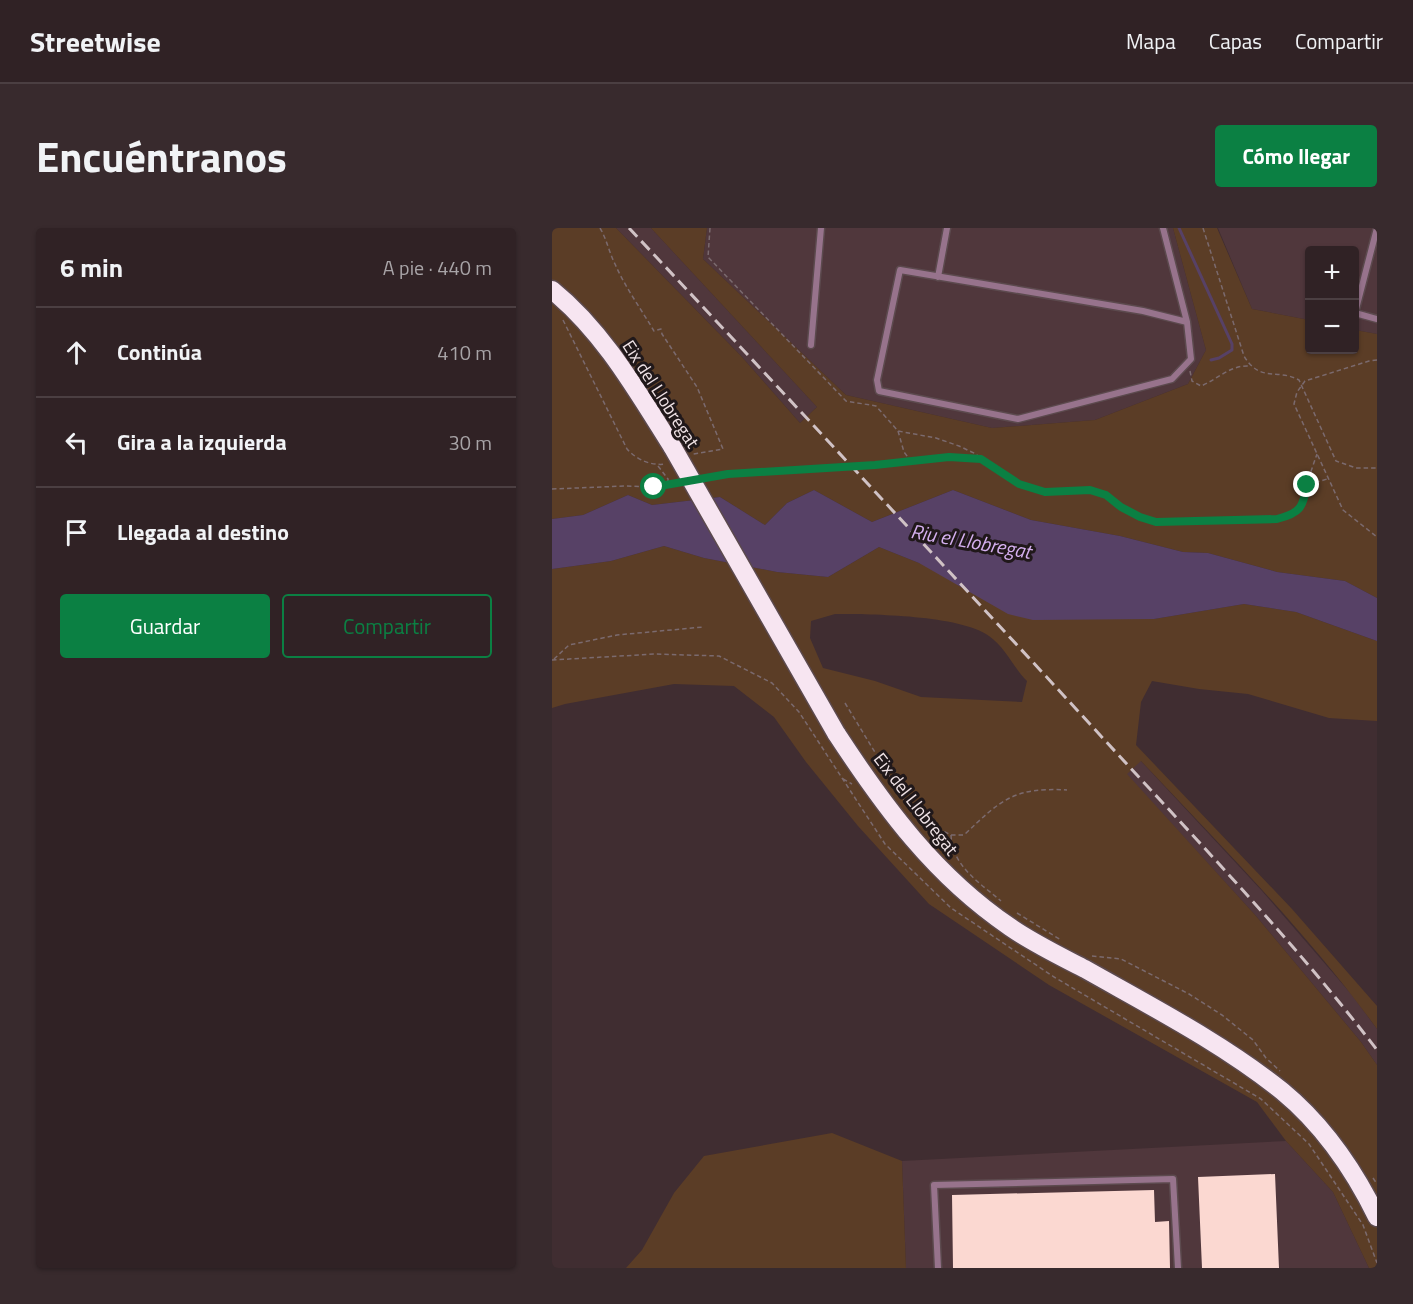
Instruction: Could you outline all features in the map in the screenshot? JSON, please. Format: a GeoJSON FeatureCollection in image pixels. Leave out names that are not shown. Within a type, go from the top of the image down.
{"type":"FeatureCollection","features":[{"type":"Feature","properties":{"kind":"highway","name":"Eix del Llobregat"},"geometry":{"type":"LineString","coordinates":[[557,295],[617,361],[836,732],[866,778],[913,841],[964,892],[1011,928],[1215,1044],[1283,1092],[1322,1132],[1347,1164],[1377,1217]]}},
{"type":"Feature","properties":{"kind":"lane"},"geometry":{"type":"LineString","coordinates":[[811,345],[821,228]]}},
{"type":"Feature","properties":{"kind":"lane"},"geometry":{"type":"LineString","coordinates":[[938,277],[947,228]]}},
{"type":"Feature","properties":{"kind":"lane"},"geometry":{"type":"LineString","coordinates":[[1162,228],[1187,322],[1191,359],[1172,379],[1018,419],[879,390],[877,380],[900,270],[1143,311],[1187,322]]}},
{"type":"Feature","properties":{"kind":"lane"},"geometry":{"type":"LineString","coordinates":[[1377,228],[1355,313],[1377,319]]}},
{"type":"Feature","properties":{"kind":"lane"},"geometry":{"type":"LineString","coordinates":[[938,1268],[934,1185],[1173,1179],[1178,1268]]}},
{"type":"Feature","properties":{"kind":"path"},"geometry":{"type":"LineString","coordinates":[[600,228],[628,289],[654,330],[661,329],[697,387],[723,449],[675,456],[657,465]]}},
{"type":"Feature","properties":{"kind":"path"},"geometry":{"type":"LineString","coordinates":[[710,228],[708,257],[846,401],[876,406],[898,431],[904,452],[910,460]]}},
{"type":"Feature","properties":{"kind":"path"},"geometry":{"type":"LineString","coordinates":[[1203,228],[1244,356],[1250,366],[1262,373],[1291,376],[1299,380],[1336,460],[1356,468],[1377,468]]}},
{"type":"Feature","properties":{"kind":"path"},"geometry":{"type":"LineString","coordinates":[[557,295],[563,320],[627,449],[636,459],[657,465],[668,479],[668,485]]}},
{"type":"Feature","properties":{"kind":"path"},"geometry":{"type":"LineString","coordinates":[[1191,359],[1192,381],[1201,386],[1233,367],[1250,366]]}},
{"type":"Feature","properties":{"kind":"path"},"geometry":{"type":"LineString","coordinates":[[1377,360],[1305,381],[1297,392],[1294,404],[1343,510],[1377,537]]}},
{"type":"Feature","properties":{"kind":"path"},"geometry":{"type":"LineString","coordinates":[[898,431],[936,438],[959,446],[976,454],[1019,484],[1045,492],[1090,490],[1106,495],[1121,507],[1156,522],[1277,519],[1294,515],[1304,503],[1317,454]]}},
{"type":"Feature","properties":{"kind":"path"},"geometry":{"type":"LineString","coordinates":[[699,479],[728,474],[875,465],[949,457],[981,459]]}},
{"type":"Feature","properties":{"kind":"path"},"geometry":{"type":"LineString","coordinates":[[1307,485],[1328,479]]}},
{"type":"Feature","properties":{"kind":"path"},"geometry":{"type":"LineString","coordinates":[[552,489],[678,483]]}},
{"type":"Feature","properties":{"kind":"path"},"geometry":{"type":"LineString","coordinates":[[553,660],[569,645],[617,635],[703,627]]}},
{"type":"Feature","properties":{"kind":"path"},"geometry":{"type":"LineString","coordinates":[[845,704],[904,800],[938,828],[951,835],[964,835],[992,809],[1011,796],[1047,789],[1068,790]]}},
{"type":"Feature","properties":{"kind":"shaded area"},"geometry":{"type":"Polygon","coordinates":[[[552,228],[616,228],[741,356],[800,423],[817,407],[651,228],[707,228],[703,259],[846,395],[992,428],[1095,420],[1188,384],[1206,350],[1173,228],[1217,228],[1252,309],[1305,319],[1305,354],[1359,354],[1359,331],[1377,334],[1377,598],[1345,581],[1277,572],[1208,553],[1183,552],[1120,536],[1031,520],[953,490],[872,522],[814,490],[787,503],[765,525],[720,497],[652,505],[628,495],[583,515],[552,519],[552,228]]]}},
{"type":"Feature","properties":{"kind":"shaded area"},"geometry":{"type":"Polygon","coordinates":[[[616,228],[651,228],[817,407],[800,423],[741,356],[616,228]]]}},
{"type":"Feature","properties":{"kind":"shaded area"},"geometry":{"type":"Polygon","coordinates":[[[707,228],[1173,228],[1206,350],[1188,384],[1095,420],[992,428],[846,395],[703,259],[707,228]]]}},
{"type":"Feature","properties":{"kind":"shaded area"},"geometry":{"type":"Polygon","coordinates":[[[1218,228],[1377,228],[1377,334],[1359,331],[1359,246],[1305,246],[1305,319],[1252,309],[1218,228]]]}},
{"type":"Feature","properties":{"kind":"shaded area"},"geometry":{"type":"Polygon","coordinates":[[[664,546],[704,558],[777,572],[828,577],[879,547],[919,563],[1154,619],[1244,604],[1296,612],[1377,641],[1377,721],[1329,718],[1248,694],[1152,681],[1141,702],[1136,745],[1292,909],[1377,1006],[1377,1029],[1293,925],[1141,761],[1127,774],[1256,916],[1361,1042],[1377,1065],[1377,1268],[1369,1268],[1333,1192],[1286,1141],[1257,1102],[1049,985],[929,904],[858,826],[806,762],[774,717],[734,686],[674,684],[552,708],[552,569],[611,561],[664,546]],[[835,614],[811,621],[810,638],[823,668],[875,681],[921,697],[1022,702],[1027,681],[995,641],[976,629],[915,617],[835,614]]]}},
{"type":"Feature","properties":{"kind":"shaded area"},"geometry":{"type":"Polygon","coordinates":[[[1140,760],[1262,891],[1352,995],[1377,1029],[1377,1065],[1361,1042],[1256,916],[1126,774],[1140,760]]]}},
{"type":"Feature","properties":{"kind":"shaded area"},"geometry":{"type":"Polygon","coordinates":[[[832,1133],[902,1161],[906,1268],[626,1268],[642,1250],[674,1193],[704,1156],[832,1133]]]}},
{"type":"Feature","properties":{"kind":"shaded area"},"geometry":{"type":"Polygon","coordinates":[[[1286,1141],[1333,1192],[1369,1268],[906,1268],[902,1161],[1286,1141]]]}},
{"type":"Feature","properties":{"kind":"water","name":"Riu el Llobregat"},"geometry":{"type":"Polygon","coordinates":[[[814,490],[872,522],[953,490],[1031,520],[1120,536],[1183,552],[1208,553],[1277,572],[1345,581],[1377,598],[1377,641],[1296,612],[1244,604],[1154,619],[1033,620],[1008,614],[919,563],[879,547],[828,577],[777,572],[704,558],[664,546],[611,561],[552,569],[552,519],[583,515],[628,495],[652,505],[720,497],[765,525],[787,503],[814,490]]]}},
{"type":"Feature","properties":{"kind":"building"},"geometry":{"type":"Polygon","coordinates":[[[1275,1174],[1279,1268],[1202,1268],[1198,1177],[1275,1174]]]}},
{"type":"Feature","properties":{"kind":"building"},"geometry":{"type":"Polygon","coordinates":[[[1154,1190],[1155,1222],[1169,1221],[1170,1268],[953,1268],[952,1195],[1154,1190]]]}},
{"type":"Feature","properties":{"kind":"waterway"},"geometry":{"type":"LineString","coordinates":[[1179,228],[1232,344],[1232,350],[1211,360]]}},
{"type":"Feature","properties":{"kind":"railway"},"geometry":{"type":"LineString","coordinates":[[629,228],[1237,884],[1309,965],[1377,1050]]}},
{"type":"Feature","properties":{"kind":"route"},"geometry":{"type":"LineString","coordinates":[[654,487],[728,474],[875,465],[902,460],[949,457],[981,459],[1019,484],[1045,492],[1090,490],[1106,495],[1121,507],[1156,522],[1277,519],[1294,515],[1304,503],[1307,485]]}}]}
